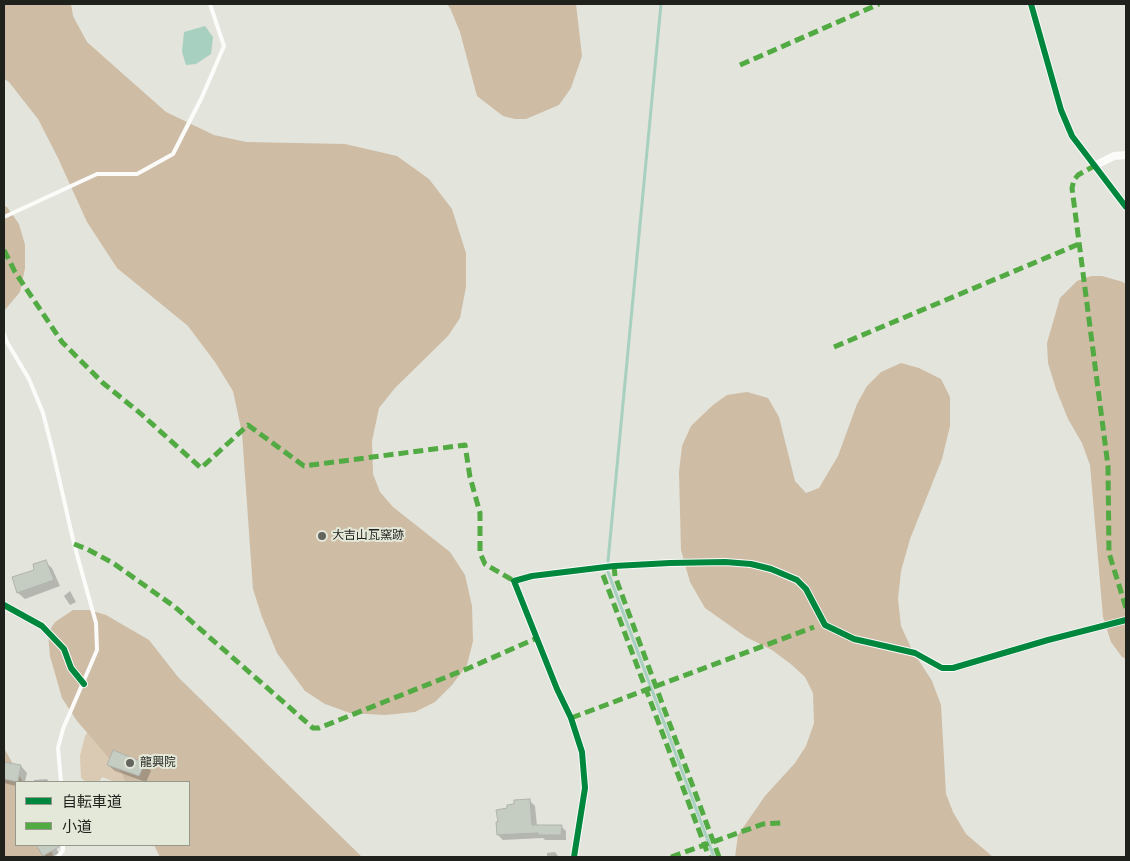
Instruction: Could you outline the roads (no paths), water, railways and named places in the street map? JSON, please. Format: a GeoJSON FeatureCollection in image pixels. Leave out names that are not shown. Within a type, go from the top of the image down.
{"type":"FeatureCollection","features":[{"type":"Feature","properties":{"kind":"street"},"geometry":{"type":"LineString","coordinates":[[1031,4],[1061,110],[1072,136],[1126,207]]}},
{"type":"Feature","properties":{"kind":"street"},"geometry":{"type":"LineString","coordinates":[[1096,166],[1114,156],[1126,155]]}},
{"type":"Feature","properties":{"kind":"street"},"geometry":{"type":"LineString","coordinates":[[574,857],[585,788],[582,752],[571,718],[557,689],[514,581],[532,576],[614,566],[725,562],[751,564],[771,569],[797,580],[806,590],[825,625],[854,639],[915,653],[942,668],[953,668],[1048,640],[1126,620]]}},
{"type":"Feature","properties":{"kind":"street"},"geometry":{"type":"LineString","coordinates":[[4,605],[42,626],[64,649],[71,668],[84,684]]}},
{"type":"Feature","properties":{"kind":"lane"},"geometry":{"type":"LineString","coordinates":[[4,217],[97,174],[137,174],[173,154],[202,97],[224,46],[210,4]]}},
{"type":"Feature","properties":{"kind":"lane"},"geometry":{"type":"LineString","coordinates":[[4,334],[29,379],[43,413],[54,452],[74,544],[96,623],[97,650],[63,730],[58,748],[61,781]]}},
{"type":"Feature","properties":{"kind":"lane"},"geometry":{"type":"LineString","coordinates":[[58,857],[63,850],[63,846]]}},
{"type":"Feature","properties":{"kind":"waterway"},"geometry":{"type":"LineString","coordinates":[[608,561],[661,4]]}},
{"type":"Feature","properties":{"kind":"waterway"},"geometry":{"type":"LineString","coordinates":[[608,572],[714,857]]}},
{"type":"Feature","properties":{"kind":"place","name":"大吉山瓦窯跡"},"geometry":{"type":"Point","coordinates":[322,536]}},
{"type":"Feature","properties":{"kind":"place","name":"龍興院"},"geometry":{"type":"Point","coordinates":[130,763]}}]}
